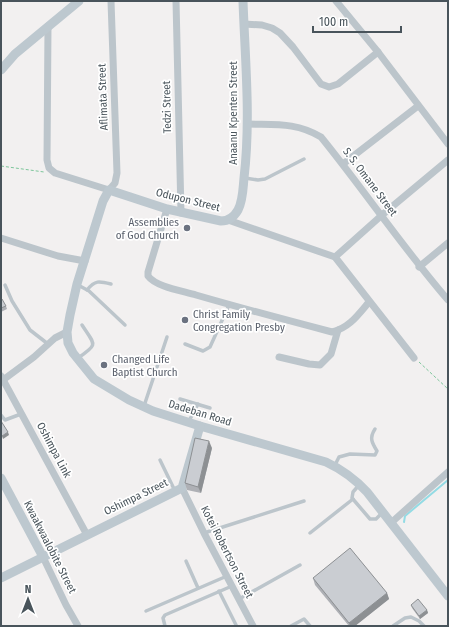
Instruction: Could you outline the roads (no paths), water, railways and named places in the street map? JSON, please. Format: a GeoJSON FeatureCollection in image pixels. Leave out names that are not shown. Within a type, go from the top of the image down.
{"type":"FeatureCollection","features":[{"type":"Feature","properties":{"kind":"street"},"geometry":{"type":"LineString","coordinates":[[1,70],[15,54],[79,1]]}},
{"type":"Feature","properties":{"kind":"street","name":"Aflimata Street"},"geometry":{"type":"LineString","coordinates":[[109,190],[115,183],[117,173],[111,1]]}},
{"type":"Feature","properties":{"kind":"street","name":"Tedzi Street"},"geometry":{"type":"LineString","coordinates":[[176,1],[181,213]]}},
{"type":"Feature","properties":{"kind":"street","name":"Anaanu Kpenten Street"},"geometry":{"type":"LineString","coordinates":[[228,220],[237,212],[239,207],[244,178],[247,124],[243,1]]}},
{"type":"Feature","properties":{"kind":"street"},"geometry":{"type":"LineString","coordinates":[[336,1],[378,52],[448,144]]}},
{"type":"Feature","properties":{"kind":"street"},"geometry":{"type":"LineString","coordinates":[[244,24],[272,28],[280,33],[293,47],[321,84],[329,87],[338,84],[378,52]]}},
{"type":"Feature","properties":{"kind":"street","name":"Odupon Street"},"geometry":{"type":"LineString","coordinates":[[48,26],[47,160],[49,168],[55,173],[181,213],[221,221],[228,220],[335,257]]}},
{"type":"Feature","properties":{"kind":"street"},"geometry":{"type":"LineString","coordinates":[[343,164],[418,106]]}},
{"type":"Feature","properties":{"kind":"street","name":"S. S. Omane Street"},"geometry":{"type":"LineString","coordinates":[[247,124],[290,125],[310,130],[321,137],[382,215],[419,266],[448,300]]}},
{"type":"Feature","properties":{"kind":"street"},"geometry":{"type":"LineString","coordinates":[[414,358],[335,257],[382,215],[448,160]]}},
{"type":"Feature","properties":{"kind":"street","name":"Dadeban Road"},"geometry":{"type":"LineString","coordinates":[[109,190],[103,201],[84,261],[70,315],[68,332],[68,342],[77,358],[94,379],[129,400],[144,407],[200,426],[326,462],[334,466],[360,485],[382,513],[392,522],[448,596]]}},
{"type":"Feature","properties":{"kind":"street"},"geometry":{"type":"LineString","coordinates":[[167,209],[148,276],[151,280],[229,305],[332,332],[347,326],[369,302]]}},
{"type":"Feature","properties":{"kind":"street"},"geometry":{"type":"LineString","coordinates":[[1,238],[58,256],[84,261]]}},
{"type":"Feature","properties":{"kind":"street"},"geometry":{"type":"LineString","coordinates":[[419,266],[448,243]]}},
{"type":"Feature","properties":{"kind":"street"},"geometry":{"type":"LineString","coordinates":[[279,357],[320,365],[331,354],[338,330]]}},
{"type":"Feature","properties":{"kind":"street"},"geometry":{"type":"LineString","coordinates":[[2,378],[34,357],[55,338],[68,332]]}},
{"type":"Feature","properties":{"kind":"street","name":"Oshimpa Link"},"geometry":{"type":"LineString","coordinates":[[2,378],[87,535]]}},
{"type":"Feature","properties":{"kind":"street","name":"Oshimpa Street"},"geometry":{"type":"LineString","coordinates":[[1,578],[178,489],[200,426]]}},
{"type":"Feature","properties":{"kind":"street"},"geometry":{"type":"LineString","coordinates":[[392,522],[448,472]]}},
{"type":"Feature","properties":{"kind":"street","name":"Kwaakwaalobite Street"},"geometry":{"type":"LineString","coordinates":[[1,478],[3,488],[43,557],[66,605],[78,626]]}},
{"type":"Feature","properties":{"kind":"street","name":"Kotei Robertson Street"},"geometry":{"type":"LineString","coordinates":[[178,489],[204,533],[253,626]]}},
{"type":"Feature","properties":{"kind":"lane"},"geometry":{"type":"LineString","coordinates":[[244,178],[258,180],[265,179],[304,159]]}},
{"type":"Feature","properties":{"kind":"lane"},"geometry":{"type":"LineString","coordinates":[[87,290],[96,282],[111,284]]}},
{"type":"Feature","properties":{"kind":"lane"},"geometry":{"type":"LineString","coordinates":[[78,284],[87,290],[125,325]]}},
{"type":"Feature","properties":{"kind":"lane"},"geometry":{"type":"LineString","coordinates":[[5,285],[12,301],[30,330],[48,344]]}},
{"type":"Feature","properties":{"kind":"lane"},"geometry":{"type":"LineString","coordinates":[[185,344],[203,351],[210,347],[229,305]]}},
{"type":"Feature","properties":{"kind":"lane"},"geometry":{"type":"LineString","coordinates":[[77,358],[92,349],[93,345],[82,325]]}},
{"type":"Feature","properties":{"kind":"lane"},"geometry":{"type":"LineString","coordinates":[[144,407],[167,337]]}},
{"type":"Feature","properties":{"kind":"lane"},"geometry":{"type":"LineString","coordinates":[[180,399],[210,408]]}},
{"type":"Feature","properties":{"kind":"lane"},"geometry":{"type":"LineString","coordinates":[[188,422],[198,404]]}},
{"type":"Feature","properties":{"kind":"lane"},"geometry":{"type":"LineString","coordinates":[[1,415],[5,420],[22,413]]}},
{"type":"Feature","properties":{"kind":"lane"},"geometry":{"type":"LineString","coordinates":[[334,466],[339,457],[344,455],[375,455],[377,451],[371,442],[372,433],[375,429]]}},
{"type":"Feature","properties":{"kind":"lane"},"geometry":{"type":"LineString","coordinates":[[160,460],[178,489]]}},
{"type":"Feature","properties":{"kind":"lane"},"geometry":{"type":"LineString","coordinates":[[360,485],[351,495],[353,499],[370,519],[376,519],[382,513]]}},
{"type":"Feature","properties":{"kind":"lane"},"geometry":{"type":"LineString","coordinates":[[310,533],[353,499]]}},
{"type":"Feature","properties":{"kind":"lane"},"geometry":{"type":"LineString","coordinates":[[204,533],[304,501]]}},
{"type":"Feature","properties":{"kind":"lane"},"geometry":{"type":"LineString","coordinates":[[186,561],[198,588]]}},
{"type":"Feature","properties":{"kind":"lane"},"geometry":{"type":"LineString","coordinates":[[239,599],[300,565]]}},
{"type":"Feature","properties":{"kind":"lane"},"geometry":{"type":"LineString","coordinates":[[146,610],[227,576]]}},
{"type":"Feature","properties":{"kind":"lane"},"geometry":{"type":"LineString","coordinates":[[165,626],[163,618],[165,615],[232,586]]}},
{"type":"Feature","properties":{"kind":"lane"},"geometry":{"type":"LineString","coordinates":[[220,591],[236,625]]}},
{"type":"Feature","properties":{"kind":"lane"},"geometry":{"type":"LineString","coordinates":[[393,626],[405,618],[411,617],[419,621],[424,626]]}},
{"type":"Feature","properties":{"kind":"lane"},"geometry":{"type":"LineString","coordinates":[[291,626],[304,619],[310,626]]}},
{"type":"Feature","properties":{"kind":"waterway"},"geometry":{"type":"LineString","coordinates":[[404,522],[405,516],[448,480]]}},
{"type":"Feature","properties":{"kind":"place","name":"Assemblies of God Church"},"geometry":{"type":"Point","coordinates":[187,228]}},
{"type":"Feature","properties":{"kind":"place","name":"Christ Family Congregation Presby"},"geometry":{"type":"Point","coordinates":[185,320]}},
{"type":"Feature","properties":{"kind":"place","name":"Changed Life Baptist Church"},"geometry":{"type":"Point","coordinates":[104,365]}}]}
